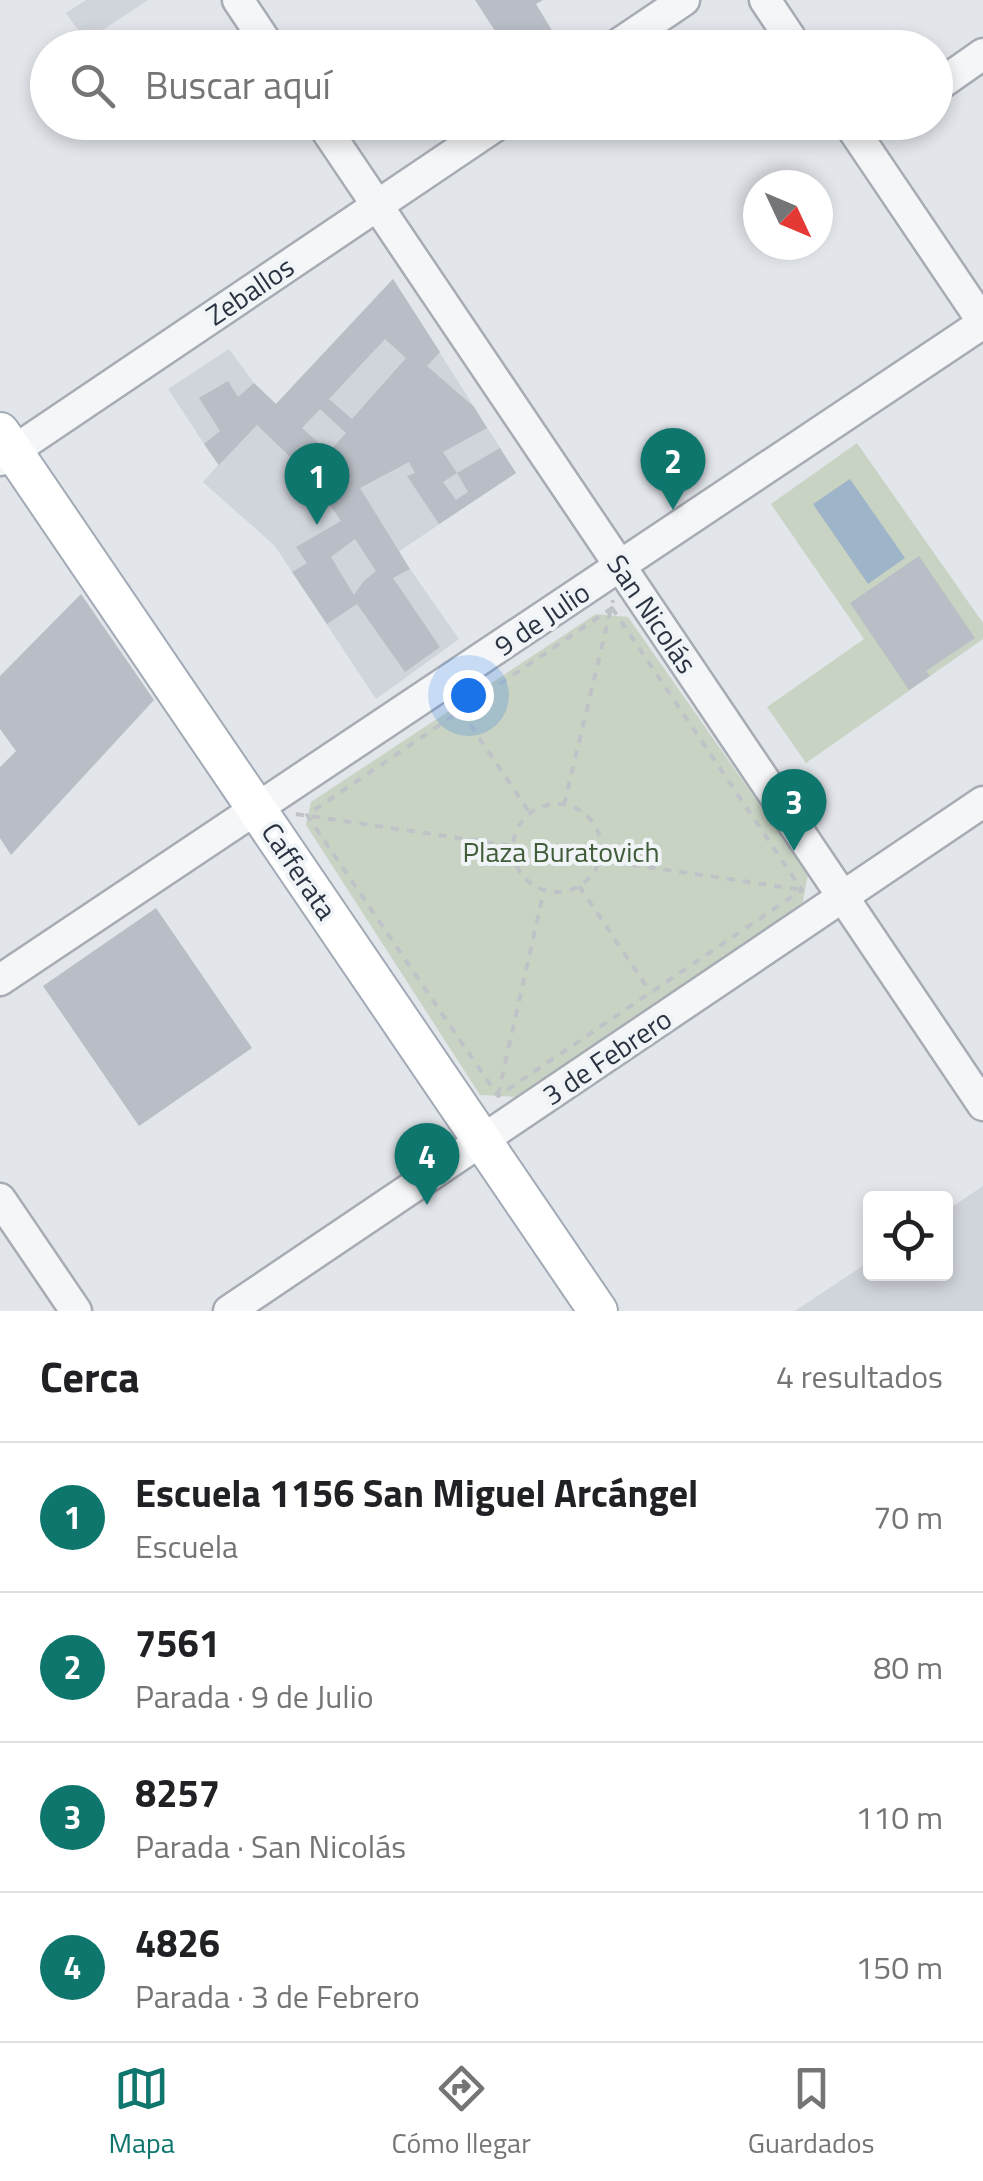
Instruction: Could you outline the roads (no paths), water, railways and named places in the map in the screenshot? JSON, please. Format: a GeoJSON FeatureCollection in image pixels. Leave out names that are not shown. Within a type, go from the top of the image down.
{"type":"FeatureCollection","features":[{"type":"Feature","properties":{"kind":"main road","name":"Cafferata"},"geometry":{"type":"LineString","coordinates":[[4,448],[257,810],[598,1311]]}},
{"type":"Feature","properties":{"kind":"street"},"geometry":{"type":"LineString","coordinates":[[238,0],[258,30]]}},
{"type":"Feature","properties":{"kind":"street"},"geometry":{"type":"LineString","coordinates":[[640,30],[684,0]]}},
{"type":"Feature","properties":{"kind":"street"},"geometry":{"type":"LineString","coordinates":[[765,0],[785,30]]}},
{"type":"Feature","properties":{"kind":"street"},"geometry":{"type":"LineString","coordinates":[[953,75],[983,54]]}},
{"type":"Feature","properties":{"kind":"street","name":"San Nicolás"},"geometry":{"type":"LineString","coordinates":[[333,140],[983,1105]]}},
{"type":"Feature","properties":{"kind":"street","name":"Zeballos"},"geometry":{"type":"LineString","coordinates":[[4,448],[474,140]]}},
{"type":"Feature","properties":{"kind":"street"},"geometry":{"type":"LineString","coordinates":[[871,140],[983,323]]}},
{"type":"Feature","properties":{"kind":"street","name":"9 de Julio"},"geometry":{"type":"LineString","coordinates":[[0,980],[983,323]]}},
{"type":"Feature","properties":{"kind":"street","name":"3 de Febrero"},"geometry":{"type":"LineString","coordinates":[[229,1311],[983,802]]}},
{"type":"Feature","properties":{"kind":"street"},"geometry":{"type":"LineString","coordinates":[[0,1199],[76,1311]]}},
{"type":"Feature","properties":{"kind":"water"},"geometry":{"type":"Polygon","coordinates":[[[850,479],[905,558],[868,584],[813,504],[850,479]]]}},
{"type":"Feature","properties":{"kind":"place","name":"7561"},"geometry":{"type":"Point","coordinates":[673,510]}},
{"type":"Feature","properties":{"kind":"place","name":"Escuela 1156 San Miguel Arcángel"},"geometry":{"type":"Point","coordinates":[317,525]}},
{"type":"Feature","properties":{"kind":"place","name":"8257"},"geometry":{"type":"Point","coordinates":[794,851]}},
{"type":"Feature","properties":{"kind":"place","name":"4826"},"geometry":{"type":"Point","coordinates":[427,1205]}},
{"type":"Feature","properties":{"kind":"park label","name":"Plaza Buratovich"},"geometry":{"type":"Point","coordinates":[561,852]}}]}
